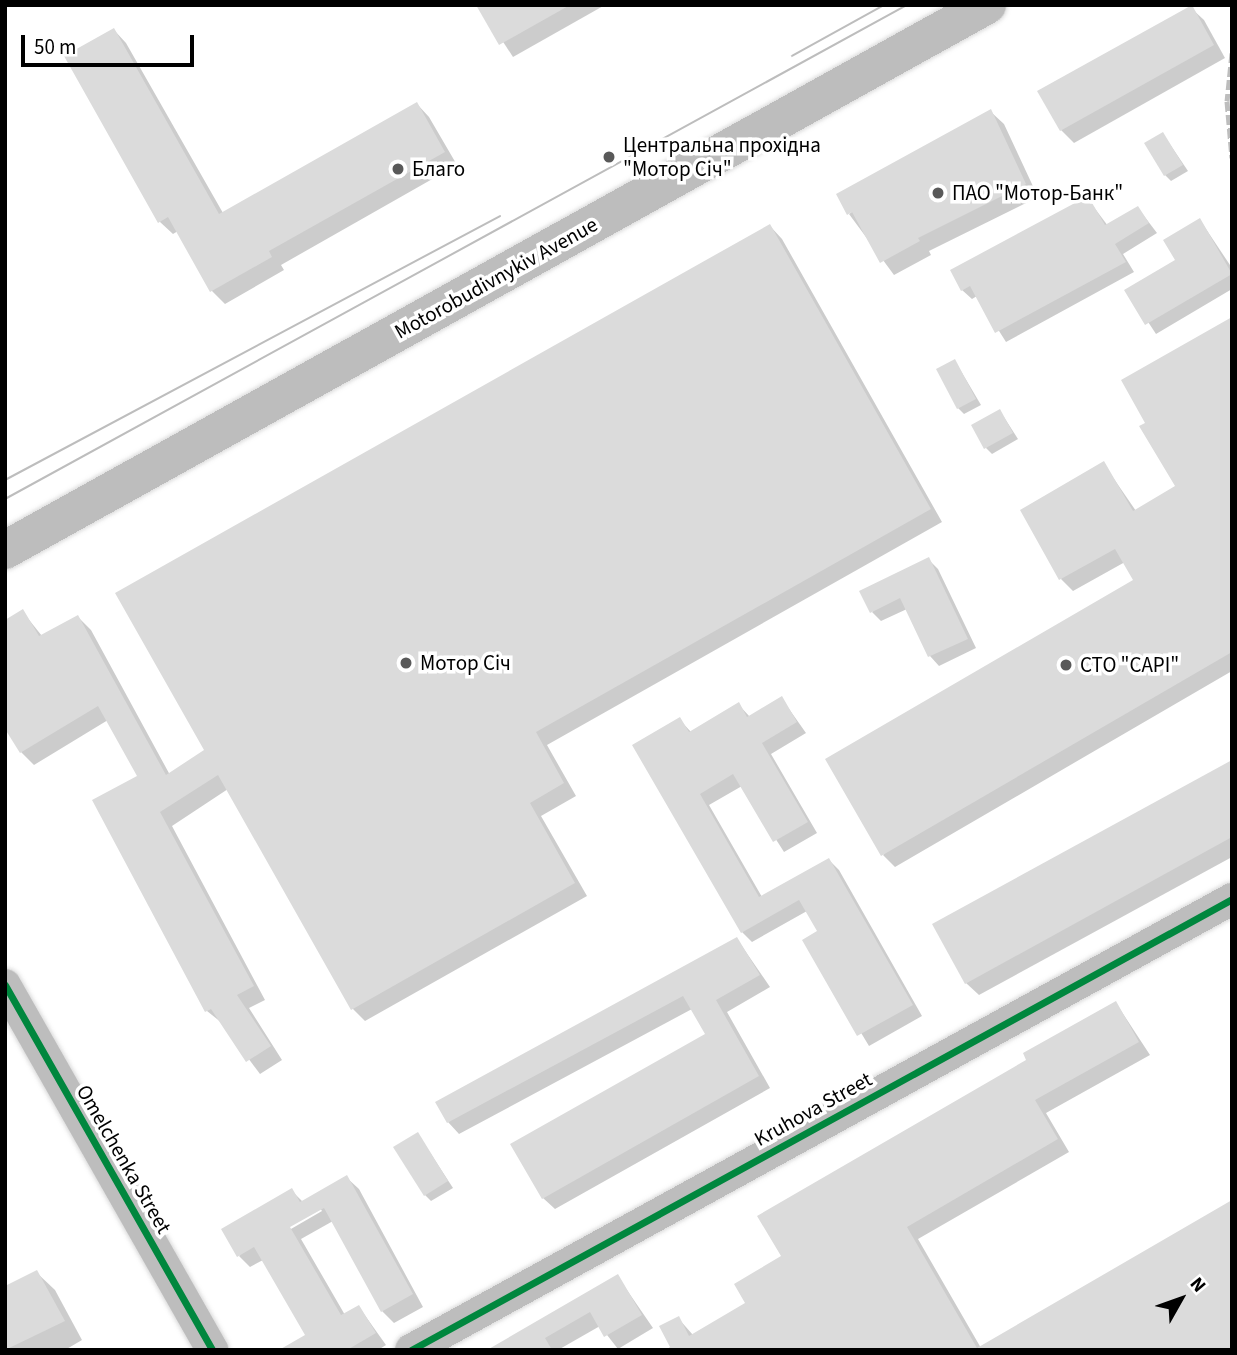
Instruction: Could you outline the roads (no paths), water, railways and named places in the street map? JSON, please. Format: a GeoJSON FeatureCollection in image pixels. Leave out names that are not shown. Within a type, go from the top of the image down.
{"type":"FeatureCollection","features":[{"type":"Feature","properties":{"kind":"main road","name":"Motorobudivnykiv Avenue"},"geometry":{"type":"LineString","coordinates":[[5,550],[987,5]]}},
{"type":"Feature","properties":{"kind":"street","name":"Kruhova Street"},"geometry":{"type":"LineString","coordinates":[[411,1350],[1232,899]]}},
{"type":"Feature","properties":{"kind":"street","name":"Omelchenka Street"},"geometry":{"type":"LineString","coordinates":[[5,985],[212,1350]]}},
{"type":"Feature","properties":{"kind":"tram line"},"geometry":{"type":"LineString","coordinates":[[792,56],[884,5]]}},
{"type":"Feature","properties":{"kind":"tram line"},"geometry":{"type":"LineString","coordinates":[[5,499],[907,5]]}},
{"type":"Feature","properties":{"kind":"tram line"},"geometry":{"type":"LineString","coordinates":[[5,480],[500,216]]}},
{"type":"Feature","properties":{"kind":"railway"},"geometry":{"type":"LineString","coordinates":[[1232,53],[1227,101],[1232,158]]}},
{"type":"Feature","properties":{"kind":"place","name":"Центральна прохідна \"Мотор Січ\""},"geometry":{"type":"Point","coordinates":[609,157]}},
{"type":"Feature","properties":{"kind":"place","name":"Благо"},"geometry":{"type":"Point","coordinates":[398,169]}},
{"type":"Feature","properties":{"kind":"place","name":"ПАО \"Мотор-Банк\""},"geometry":{"type":"Point","coordinates":[938,193]}},
{"type":"Feature","properties":{"kind":"place","name":"Мотор Січ"},"geometry":{"type":"Point","coordinates":[406,663]}},
{"type":"Feature","properties":{"kind":"place","name":"СТО \"CAPI\""},"geometry":{"type":"Point","coordinates":[1066,665]}}]}
